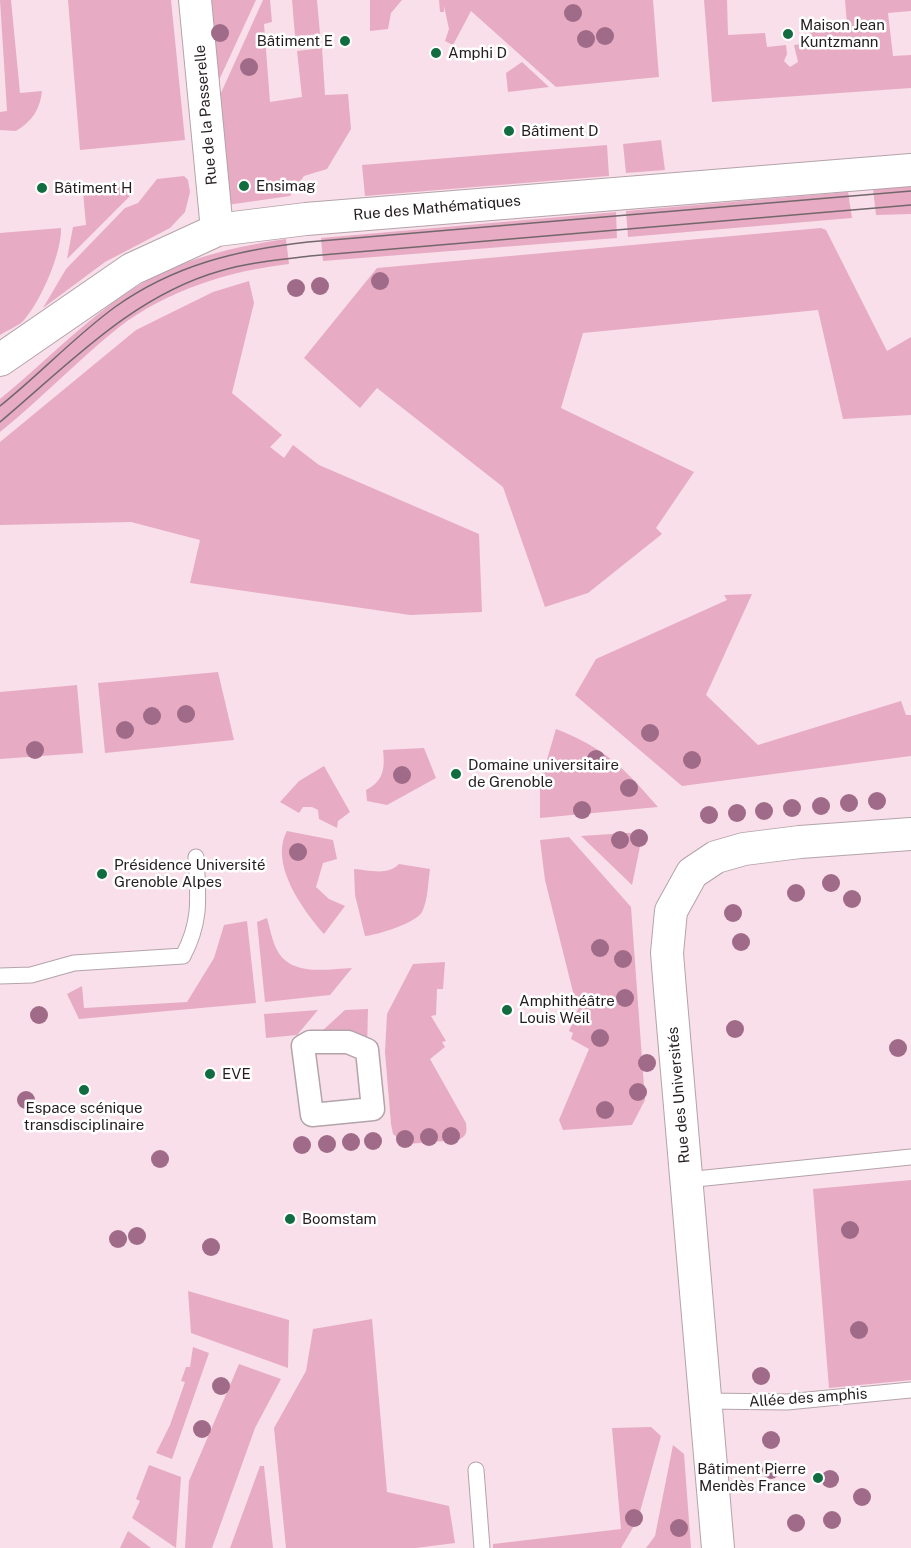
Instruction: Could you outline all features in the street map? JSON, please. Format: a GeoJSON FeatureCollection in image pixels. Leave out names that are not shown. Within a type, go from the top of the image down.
{"type":"FeatureCollection","features":[{"type":"Feature","properties":{"kind":"street","name":"Rue de la Passerelle"},"geometry":{"type":"LineString","coordinates":[[195,0],[217,230]]}},
{"type":"Feature","properties":{"kind":"street","name":"Rue des Mathématiques"},"geometry":{"type":"LineString","coordinates":[[0,360],[132,269],[217,230],[318,218],[911,170]]}},
{"type":"Feature","properties":{"kind":"street","name":"Rue des Universités"},"geometry":{"type":"LineString","coordinates":[[718,1548],[667,953],[671,911],[692,873],[716,857],[744,849],[911,834]]}},
{"type":"Feature","properties":{"kind":"lane"},"geometry":{"type":"LineString","coordinates":[[0,976],[31,975],[74,963],[183,956],[195,934],[199,899],[196,857]]}},
{"type":"Feature","properties":{"kind":"lane"},"geometry":{"type":"LineString","coordinates":[[686,1180],[911,1157]]}},
{"type":"Feature","properties":{"kind":"lane","name":"Allée des amphis"},"geometry":{"type":"LineString","coordinates":[[705,1401],[786,1401],[911,1390]]}},
{"type":"Feature","properties":{"kind":"lane"},"geometry":{"type":"LineString","coordinates":[[476,1470],[482,1548]]}},
{"type":"Feature","properties":{"kind":"shaded area","name":"Domaine universitaire de Grenoble"},"geometry":{"type":"Polygon","coordinates":[[[0,0],[911,0],[911,1548],[0,1548],[0,0]]]}},
{"type":"Feature","properties":{"kind":"shaded area"},"geometry":{"type":"Polygon","coordinates":[[[0,0],[11,0],[20,93],[42,91],[34,114],[16,131],[0,130],[0,112],[7,111],[0,0]]]}},
{"type":"Feature","properties":{"kind":"shaded area"},"geometry":{"type":"Polygon","coordinates":[[[68,0],[171,0],[185,140],[80,150],[68,0]]]}},
{"type":"Feature","properties":{"kind":"shaded area"},"geometry":{"type":"Polygon","coordinates":[[[206,0],[256,0],[214,91],[206,0]]]}},
{"type":"Feature","properties":{"kind":"shaded area"},"geometry":{"type":"Polygon","coordinates":[[[263,0],[270,0],[272,22],[264,24],[270,102],[302,97],[297,51],[322,48],[325,95],[348,94],[351,129],[327,169],[304,176],[290,196],[220,206],[216,104],[263,0]]]}},
{"type":"Feature","properties":{"kind":"shaded area"},"geometry":{"type":"Polygon","coordinates":[[[292,0],[317,0],[320,34],[295,36],[292,0]]]}},
{"type":"Feature","properties":{"kind":"shaded area"},"geometry":{"type":"Polygon","coordinates":[[[370,0],[402,0],[391,13],[388,29],[370,31],[370,0]]]}},
{"type":"Feature","properties":{"kind":"shaded area"},"geometry":{"type":"Polygon","coordinates":[[[439,0],[653,0],[659,77],[556,87],[471,11],[453,45],[445,41],[449,29],[444,6],[444,12],[440,12],[439,0]]]}},
{"type":"Feature","properties":{"kind":"shaded area"},"geometry":{"type":"Polygon","coordinates":[[[704,0],[727,0],[728,35],[765,33],[767,47],[786,45],[787,54],[784,61],[790,67],[798,62],[794,45],[811,43],[809,29],[847,24],[845,0],[911,0],[911,11],[888,13],[893,56],[911,55],[911,88],[712,102],[704,0]]]}},
{"type":"Feature","properties":{"kind":"shaded area"},"geometry":{"type":"Polygon","coordinates":[[[522,62],[549,87],[508,92],[506,73],[522,62]]]}},
{"type":"Feature","properties":{"kind":"shaded area"},"geometry":{"type":"Polygon","coordinates":[[[661,140],[665,170],[626,173],[623,144],[661,140]]]}},
{"type":"Feature","properties":{"kind":"shaded area"},"geometry":{"type":"Polygon","coordinates":[[[607,145],[609,176],[365,196],[362,165],[607,145]]]}},
{"type":"Feature","properties":{"kind":"shaded area"},"geometry":{"type":"Polygon","coordinates":[[[184,176],[188,180],[190,192],[185,212],[170,228],[105,262],[43,308],[66,269],[125,208],[138,203],[157,179],[184,176]]]}},
{"type":"Feature","properties":{"kind":"shaded area"},"geometry":{"type":"Polygon","coordinates":[[[132,185],[131,195],[67,259],[73,227],[86,225],[83,192],[132,185]]]}},
{"type":"Feature","properties":{"kind":"shaded area"},"geometry":{"type":"Polygon","coordinates":[[[911,186],[911,214],[876,215],[873,189],[911,186]]]}},
{"type":"Feature","properties":{"kind":"shaded area"},"geometry":{"type":"Polygon","coordinates":[[[848,192],[852,218],[628,237],[626,211],[848,192]]]}},
{"type":"Feature","properties":{"kind":"shaded area"},"geometry":{"type":"Polygon","coordinates":[[[616,212],[617,238],[323,261],[321,238],[616,212]]]}},
{"type":"Feature","properties":{"kind":"shaded area"},"geometry":{"type":"Polygon","coordinates":[[[61,228],[54,263],[31,312],[22,322],[0,335],[0,233],[61,228]]]}},
{"type":"Feature","properties":{"kind":"shaded area"},"geometry":{"type":"Polygon","coordinates":[[[821,228],[826,230],[887,351],[911,337],[911,415],[843,419],[818,310],[583,333],[561,408],[694,472],[656,528],[662,534],[588,593],[545,607],[503,487],[377,388],[360,408],[304,358],[377,268],[821,228]]]}},
{"type":"Feature","properties":{"kind":"shaded area"},"geometry":{"type":"Polygon","coordinates":[[[286,239],[289,264],[221,277],[157,303],[118,328],[0,432],[0,399],[126,293],[179,265],[232,249],[286,239]]]}},
{"type":"Feature","properties":{"kind":"shaded area"},"geometry":{"type":"Polygon","coordinates":[[[249,281],[254,303],[232,393],[282,435],[270,447],[284,458],[293,445],[319,465],[479,534],[482,612],[410,615],[190,583],[200,540],[131,522],[0,525],[0,442],[136,330],[213,292],[249,281]]]}},
{"type":"Feature","properties":{"kind":"shaded area"},"geometry":{"type":"Polygon","coordinates":[[[752,594],[706,695],[758,745],[901,701],[906,715],[911,715],[911,756],[682,786],[575,695],[596,659],[727,600],[724,595],[752,594]]]}},
{"type":"Feature","properties":{"kind":"shaded area"},"geometry":{"type":"Polygon","coordinates":[[[218,672],[234,740],[105,753],[98,683],[218,672]]]}},
{"type":"Feature","properties":{"kind":"shaded area"},"geometry":{"type":"Polygon","coordinates":[[[77,685],[83,753],[0,759],[0,692],[77,685]]]}},
{"type":"Feature","properties":{"kind":"shaded area"},"geometry":{"type":"Polygon","coordinates":[[[556,729],[588,744],[613,760],[658,807],[540,818],[540,783],[556,729]]]}},
{"type":"Feature","properties":{"kind":"shaded area"},"geometry":{"type":"Polygon","coordinates":[[[424,748],[436,778],[387,805],[367,801],[366,790],[377,782],[382,773],[383,750],[424,748]]]}},
{"type":"Feature","properties":{"kind":"shaded area"},"geometry":{"type":"Polygon","coordinates":[[[324,766],[350,812],[338,821],[337,828],[319,819],[318,810],[312,807],[303,807],[299,813],[280,802],[299,781],[324,766]]]}},
{"type":"Feature","properties":{"kind":"shaded area"},"geometry":{"type":"Polygon","coordinates":[[[287,831],[333,840],[337,859],[323,863],[316,887],[329,899],[345,906],[324,934],[298,900],[285,872],[282,858],[287,831]]]}},
{"type":"Feature","properties":{"kind":"shaded area"},"geometry":{"type":"Polygon","coordinates":[[[643,832],[632,885],[581,836],[643,832]]]}},
{"type":"Feature","properties":{"kind":"shaded area"},"geometry":{"type":"Polygon","coordinates":[[[569,837],[631,907],[645,1100],[632,1125],[563,1130],[559,1120],[589,1049],[571,1039],[573,1033],[569,1031],[580,1004],[576,1004],[545,880],[540,840],[569,837]]]}},
{"type":"Feature","properties":{"kind":"shaded area"},"geometry":{"type":"Polygon","coordinates":[[[399,864],[430,869],[427,897],[422,912],[404,924],[365,936],[355,895],[354,869],[384,871],[395,868],[399,864]]]}},
{"type":"Feature","properties":{"kind":"shaded area"},"geometry":{"type":"Polygon","coordinates":[[[267,918],[277,950],[283,959],[291,964],[311,970],[352,968],[330,995],[265,1002],[257,922],[267,918]]]}},
{"type":"Feature","properties":{"kind":"shaded area"},"geometry":{"type":"Polygon","coordinates":[[[247,921],[256,1003],[79,1019],[67,994],[82,986],[84,1008],[187,1002],[214,958],[224,925],[247,921]]]}},
{"type":"Feature","properties":{"kind":"shaded area"},"geometry":{"type":"Polygon","coordinates":[[[445,962],[443,989],[437,989],[436,1015],[431,1016],[446,1041],[442,1042],[445,1047],[430,1059],[466,1123],[466,1131],[465,1135],[458,1140],[407,1144],[393,1134],[391,1124],[385,1052],[387,1014],[413,964],[445,962]]]}},
{"type":"Feature","properties":{"kind":"shaded area"},"geometry":{"type":"Polygon","coordinates":[[[368,1009],[367,1050],[310,1042],[345,1010],[368,1009]]]}},
{"type":"Feature","properties":{"kind":"shaded area"},"geometry":{"type":"Polygon","coordinates":[[[318,1010],[297,1035],[266,1038],[264,1014],[318,1010]]]}},
{"type":"Feature","properties":{"kind":"shaded area"},"geometry":{"type":"Polygon","coordinates":[[[911,1180],[911,1380],[829,1388],[813,1189],[911,1180]]]}},
{"type":"Feature","properties":{"kind":"shaded area"},"geometry":{"type":"Polygon","coordinates":[[[188,1291],[289,1320],[288,1368],[191,1333],[188,1291]]]}},
{"type":"Feature","properties":{"kind":"shaded area"},"geometry":{"type":"Polygon","coordinates":[[[372,1319],[387,1492],[449,1506],[455,1543],[416,1548],[286,1548],[274,1428],[306,1371],[313,1329],[372,1319]]]}},
{"type":"Feature","properties":{"kind":"shaded area"},"geometry":{"type":"Polygon","coordinates":[[[193,1347],[209,1353],[172,1459],[156,1453],[170,1425],[185,1382],[181,1381],[186,1367],[190,1367],[193,1347]]]}},
{"type":"Feature","properties":{"kind":"shaded area"},"geometry":{"type":"Polygon","coordinates":[[[239,1364],[281,1379],[255,1428],[212,1548],[185,1548],[189,1481],[239,1364]]]}},
{"type":"Feature","properties":{"kind":"shaded area"},"geometry":{"type":"Polygon","coordinates":[[[651,1427],[661,1436],[638,1519],[621,1548],[493,1548],[493,1544],[621,1529],[612,1428],[651,1427]]]}},
{"type":"Feature","properties":{"kind":"shaded area"},"geometry":{"type":"Polygon","coordinates":[[[673,1445],[684,1454],[691,1548],[646,1548],[655,1536],[673,1445]]]}},
{"type":"Feature","properties":{"kind":"shaded area"},"geometry":{"type":"Polygon","coordinates":[[[149,1465],[181,1477],[176,1548],[132,1518],[140,1501],[136,1499],[149,1465]]]}},
{"type":"Feature","properties":{"kind":"shaded area"},"geometry":{"type":"Polygon","coordinates":[[[260,1466],[264,1466],[273,1548],[230,1548],[260,1466]]]}},
{"type":"Feature","properties":{"kind":"shaded area"},"geometry":{"type":"Polygon","coordinates":[[[128,1531],[151,1548],[120,1548],[128,1531]]]}},
{"type":"Feature","properties":{"kind":"tram line"},"geometry":{"type":"LineString","coordinates":[[0,406],[85,331],[137,292],[183,270],[231,255],[308,242],[911,191]]}},
{"type":"Feature","properties":{"kind":"tram line"},"geometry":{"type":"LineString","coordinates":[[0,422],[102,334],[130,315],[188,282],[231,268],[310,256],[911,205]]}},
{"type":"Feature","properties":{"kind":"place","name":"Maison Jean Kuntzmann"},"geometry":{"type":"Point","coordinates":[788,34]}},
{"type":"Feature","properties":{"kind":"place","name":"Bâtiment E"},"geometry":{"type":"Point","coordinates":[345,41]}},
{"type":"Feature","properties":{"kind":"place","name":"Amphi D"},"geometry":{"type":"Point","coordinates":[436,53]}},
{"type":"Feature","properties":{"kind":"place","name":"Bâtiment D"},"geometry":{"type":"Point","coordinates":[509,131]}},
{"type":"Feature","properties":{"kind":"place","name":"Ensimag"},"geometry":{"type":"Point","coordinates":[244,186]}},
{"type":"Feature","properties":{"kind":"place","name":"Bâtiment H"},"geometry":{"type":"Point","coordinates":[42,188]}},
{"type":"Feature","properties":{"kind":"place","name":"Domaine universitaire de Grenoble"},"geometry":{"type":"Point","coordinates":[456,774]}},
{"type":"Feature","properties":{"kind":"place","name":"Présidence Université Grenoble Alpes"},"geometry":{"type":"Point","coordinates":[102,874]}},
{"type":"Feature","properties":{"kind":"place","name":"Amphithéâtre Louis Weil"},"geometry":{"type":"Point","coordinates":[507,1010]}},
{"type":"Feature","properties":{"kind":"place","name":"EVE"},"geometry":{"type":"Point","coordinates":[210,1074]}},
{"type":"Feature","properties":{"kind":"place","name":"Espace scénique transdisciplinaire"},"geometry":{"type":"Point","coordinates":[84,1090]}},
{"type":"Feature","properties":{"kind":"place","name":"Boomstam"},"geometry":{"type":"Point","coordinates":[290,1219]}},
{"type":"Feature","properties":{"kind":"place","name":"Bâtiment Pierre Mendès France"},"geometry":{"type":"Point","coordinates":[818,1478]}}]}
